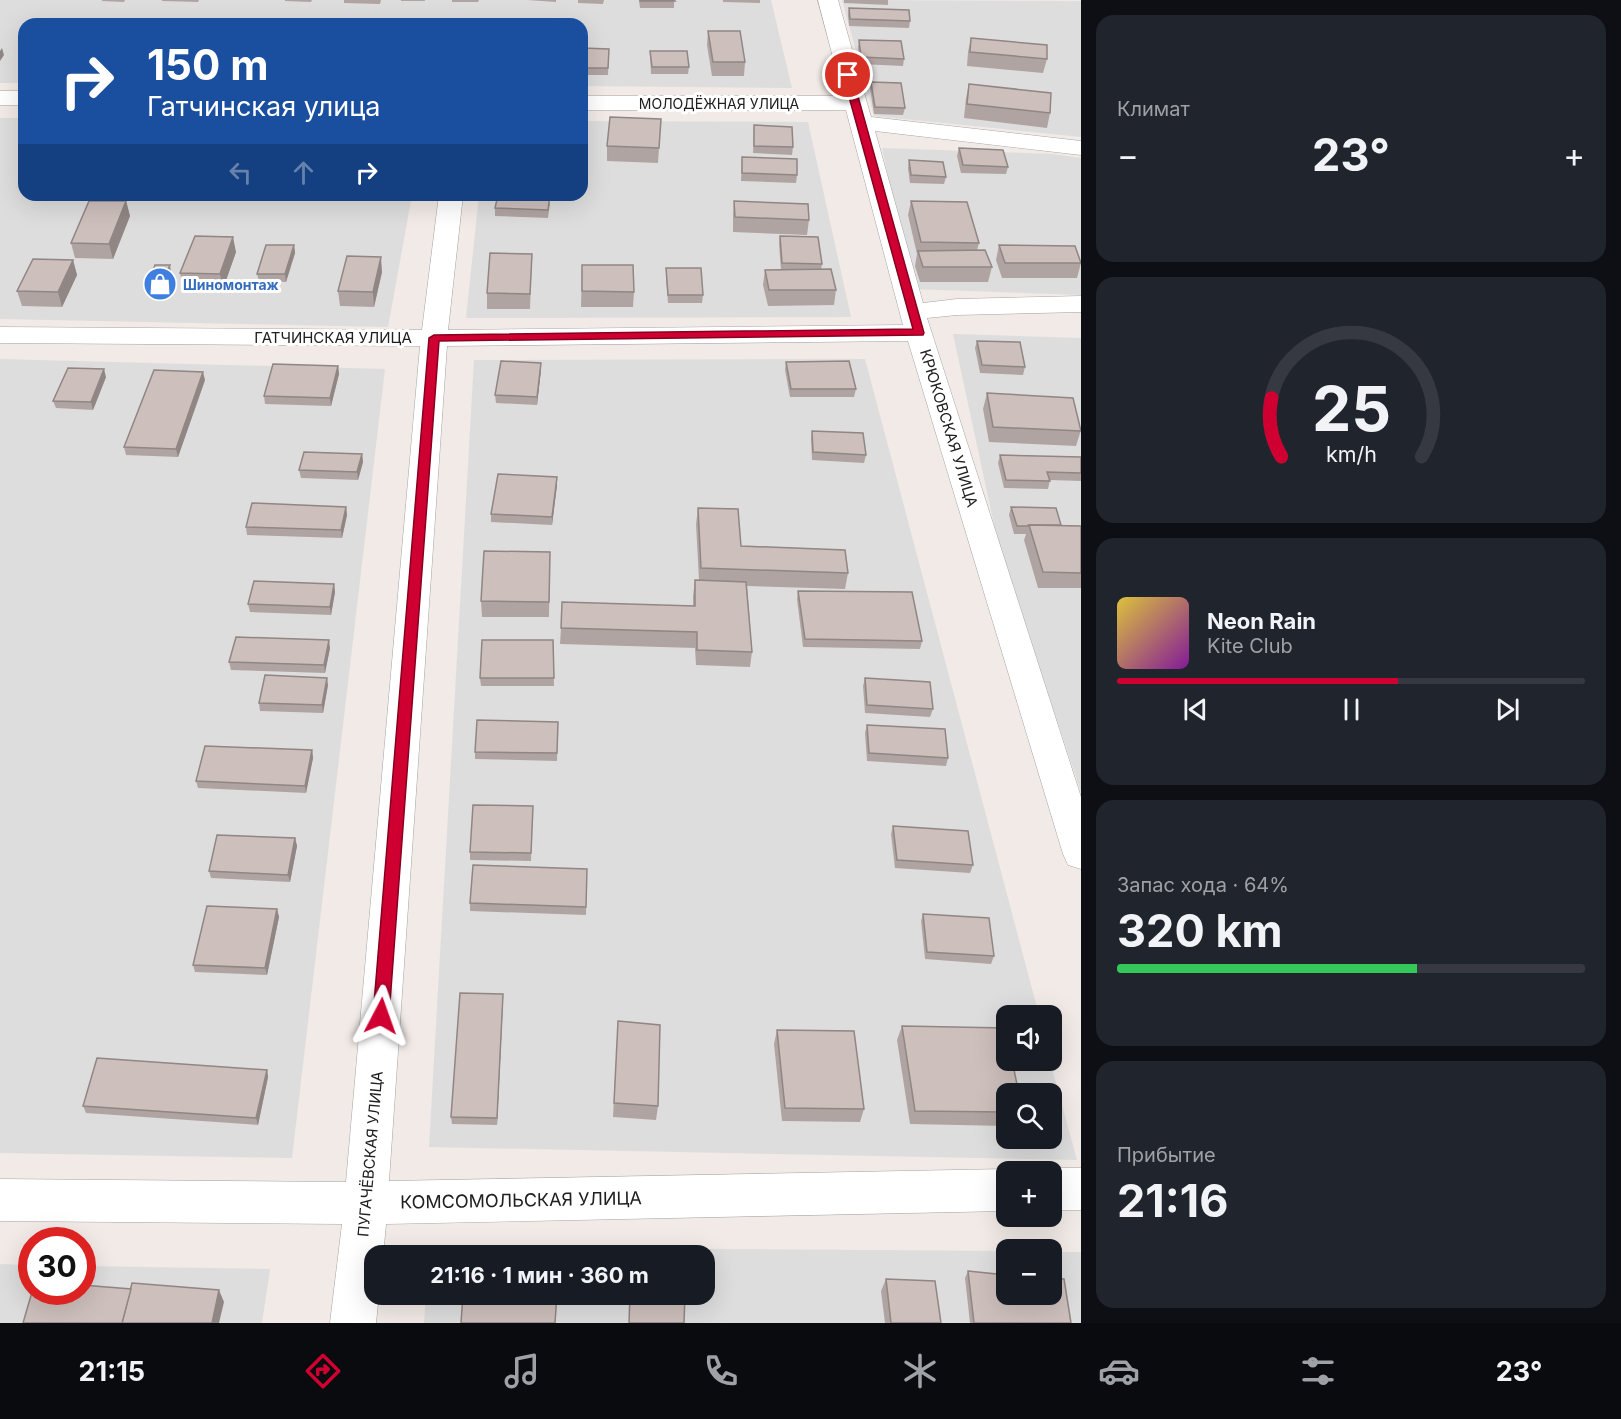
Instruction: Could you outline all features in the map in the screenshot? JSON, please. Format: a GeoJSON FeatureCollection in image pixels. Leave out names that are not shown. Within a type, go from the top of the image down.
{"type":"FeatureCollection","features":[{"type":"Feature","properties":{"kind":"street","name":"КРЮКОВСКАЯ УЛИЦА"},"geometry":{"type":"LineString","coordinates":[[828,0],[916,322],[1081,854]]}},
{"type":"Feature","properties":{"kind":"street"},"geometry":{"type":"LineString","coordinates":[[0,98],[18,98]]}},
{"type":"Feature","properties":{"kind":"street","name":"МОЛОДЁЖНАЯ УЛИЦА"},"geometry":{"type":"LineString","coordinates":[[588,103],[858,113],[1081,148]]}},
{"type":"Feature","properties":{"kind":"street","name":"ПУГАЧЁВСКАЯ УЛИЦА"},"geometry":{"type":"LineString","coordinates":[[353,1323],[366,1203],[434,338],[450,201]]}},
{"type":"Feature","properties":{"kind":"street","name":"ГАТЧИНСКАЯ УЛИЦА"},"geometry":{"type":"LineString","coordinates":[[0,335],[434,338],[916,322],[957,307],[1081,304]]}},
{"type":"Feature","properties":{"kind":"street"},"geometry":{"type":"LineString","coordinates":[[1062,1189],[1081,1189]]}},
{"type":"Feature","properties":{"kind":"street","name":"КОМСОМОЛЬСКАЯ УЛИЦА"},"geometry":{"type":"LineString","coordinates":[[0,1200],[366,1203],[996,1190]]}},
{"type":"Feature","properties":{"kind":"shaded area"},"geometry":{"type":"Polygon","coordinates":[[[0,0],[771,0],[792,88],[588,86],[588,18],[18,18],[18,83],[0,83],[0,0]]]}},
{"type":"Feature","properties":{"kind":"shaded area"},"geometry":{"type":"Polygon","coordinates":[[[842,0],[1081,1],[1081,137],[874,116],[842,0]]]}},
{"type":"Feature","properties":{"kind":"shaded area"},"geometry":{"type":"Polygon","coordinates":[[[0,118],[18,118],[18,201],[411,201],[388,327],[0,319],[0,118]]]}},
{"type":"Feature","properties":{"kind":"shaded area"},"geometry":{"type":"Polygon","coordinates":[[[588,121],[808,122],[851,317],[466,318],[478,201],[588,201],[588,121]]]}},
{"type":"Feature","properties":{"kind":"shaded area"},"geometry":{"type":"Polygon","coordinates":[[[882,148],[1053,154],[1081,158],[1081,295],[912,289],[882,148]]]}},
{"type":"Feature","properties":{"kind":"shaded area"},"geometry":{"type":"Polygon","coordinates":[[[953,334],[1081,338],[1081,792],[998,543],[953,334]]]}},
{"type":"Feature","properties":{"kind":"shaded area"},"geometry":{"type":"Polygon","coordinates":[[[0,359],[385,369],[292,1158],[0,1153],[0,359]]]}},
{"type":"Feature","properties":{"kind":"shaded area"},"geometry":{"type":"Polygon","coordinates":[[[865,359],[1036,1005],[996,1005],[996,1071],[1053,1071],[1056,1083],[996,1083],[996,1149],[1062,1149],[1062,1105],[1077,1160],[429,1147],[474,360],[865,359]]]}},
{"type":"Feature","properties":{"kind":"shaded area"},"geometry":{"type":"Polygon","coordinates":[[[715,1249],[996,1251],[996,1305],[1062,1305],[1062,1252],[1081,1252],[1081,1323],[424,1323],[425,1305],[715,1305],[715,1249]]]}},
{"type":"Feature","properties":{"kind":"shaded area"},"geometry":{"type":"Polygon","coordinates":[[[0,1264],[18,1265],[18,1305],[96,1305],[96,1266],[270,1269],[262,1323],[0,1323],[0,1264]]]}},
{"type":"Feature","properties":{"kind":"building"},"geometry":{"type":"Polygon","coordinates":[[[674,0],[675,1],[640,1],[674,0]]]}},
{"type":"Feature","properties":{"kind":"building"},"geometry":{"type":"Polygon","coordinates":[[[849,8],[909,10],[910,21],[850,19],[849,8]]]}},
{"type":"Feature","properties":{"kind":"building"},"geometry":{"type":"Polygon","coordinates":[[[708,31],[740,31],[745,62],[713,62],[708,31]]]}},
{"type":"Feature","properties":{"kind":"building"},"geometry":{"type":"Polygon","coordinates":[[[971,38],[1047,45],[1047,59],[970,52],[971,38]]]}},
{"type":"Feature","properties":{"kind":"building"},"geometry":{"type":"Polygon","coordinates":[[[859,40],[901,41],[904,59],[861,57],[859,40]]]}},
{"type":"Feature","properties":{"kind":"building"},"geometry":{"type":"Polygon","coordinates":[[[588,48],[609,49],[608,68],[588,68],[588,48]]]}},
{"type":"Feature","properties":{"kind":"building"},"geometry":{"type":"Polygon","coordinates":[[[650,51],[687,51],[689,67],[652,67],[650,51]]]}},
{"type":"Feature","properties":{"kind":"building"},"geometry":{"type":"Polygon","coordinates":[[[871,82],[901,83],[905,108],[875,107],[871,82]]]}},
{"type":"Feature","properties":{"kind":"building"},"geometry":{"type":"Polygon","coordinates":[[[969,84],[1051,93],[1050,113],[967,104],[969,84]]]}},
{"type":"Feature","properties":{"kind":"building"},"geometry":{"type":"Polygon","coordinates":[[[610,117],[661,119],[659,148],[607,146],[610,117]]]}},
{"type":"Feature","properties":{"kind":"building"},"geometry":{"type":"Polygon","coordinates":[[[754,125],[792,127],[793,147],[754,146],[754,125]]]}},
{"type":"Feature","properties":{"kind":"building"},"geometry":{"type":"Polygon","coordinates":[[[959,148],[1003,150],[1008,167],[963,165],[959,148]]]}},
{"type":"Feature","properties":{"kind":"building"},"geometry":{"type":"Polygon","coordinates":[[[742,157],[797,159],[797,175],[742,173],[742,157]]]}},
{"type":"Feature","properties":{"kind":"building"},"geometry":{"type":"Polygon","coordinates":[[[909,160],[943,162],[946,177],[911,175],[909,160]]]}},
{"type":"Feature","properties":{"kind":"building"},"geometry":{"type":"Polygon","coordinates":[[[89,201],[126,201],[109,244],[71,243],[89,201]]]}},
{"type":"Feature","properties":{"kind":"building"},"geometry":{"type":"Polygon","coordinates":[[[497,201],[549,201],[548,210],[495,208],[497,201]]]}},
{"type":"Feature","properties":{"kind":"building"},"geometry":{"type":"Polygon","coordinates":[[[734,201],[808,204],[809,220],[735,217],[734,201]]]}},
{"type":"Feature","properties":{"kind":"building"},"geometry":{"type":"Polygon","coordinates":[[[911,201],[967,202],[979,243],[921,242],[911,201]]]}},
{"type":"Feature","properties":{"kind":"building"},"geometry":{"type":"Polygon","coordinates":[[[195,236],[233,237],[220,274],[180,273],[195,236]]]}},
{"type":"Feature","properties":{"kind":"building"},"geometry":{"type":"Polygon","coordinates":[[[780,236],[818,237],[822,264],[782,263],[780,236]]]}},
{"type":"Feature","properties":{"kind":"building"},"geometry":{"type":"Polygon","coordinates":[[[266,245],[294,245],[285,274],[257,274],[266,245]]]}},
{"type":"Feature","properties":{"kind":"building"},"geometry":{"type":"Polygon","coordinates":[[[999,245],[1075,246],[1081,263],[1005,263],[999,245]]]}},
{"type":"Feature","properties":{"kind":"building"},"geometry":{"type":"Polygon","coordinates":[[[985,250],[992,267],[923,267],[918,251],[985,250]]]}},
{"type":"Feature","properties":{"kind":"building"},"geometry":{"type":"Polygon","coordinates":[[[490,253],[532,254],[530,294],[487,293],[490,253]]]}},
{"type":"Feature","properties":{"kind":"building"},"geometry":{"type":"Polygon","coordinates":[[[347,256],[381,257],[373,292],[338,291],[347,256]]]}},
{"type":"Feature","properties":{"kind":"building"},"geometry":{"type":"Polygon","coordinates":[[[33,259],[73,260],[58,292],[17,291],[33,259]]]}},
{"type":"Feature","properties":{"kind":"building"},"geometry":{"type":"Polygon","coordinates":[[[155,265],[170,265],[161,287],[147,286],[155,265]]]}},
{"type":"Feature","properties":{"kind":"building"},"geometry":{"type":"Polygon","coordinates":[[[582,265],[633,265],[634,292],[582,291],[582,265]]]}},
{"type":"Feature","properties":{"kind":"building"},"geometry":{"type":"Polygon","coordinates":[[[666,268],[701,268],[703,295],[668,295],[666,268]]]}},
{"type":"Feature","properties":{"kind":"building"},"geometry":{"type":"Polygon","coordinates":[[[831,269],[836,290],[769,290],[765,270],[831,269]]]}},
{"type":"Feature","properties":{"kind":"building"},"geometry":{"type":"Polygon","coordinates":[[[977,341],[1020,342],[1025,367],[982,365],[977,341]]]}},
{"type":"Feature","properties":{"kind":"building"},"geometry":{"type":"Polygon","coordinates":[[[501,361],[541,363],[537,397],[495,395],[501,361]]]}},
{"type":"Feature","properties":{"kind":"building"},"geometry":{"type":"Polygon","coordinates":[[[849,361],[856,389],[791,389],[786,362],[849,361]]]}},
{"type":"Feature","properties":{"kind":"building"},"geometry":{"type":"Polygon","coordinates":[[[273,364],[338,366],[330,398],[264,396],[273,364]]]}},
{"type":"Feature","properties":{"kind":"building"},"geometry":{"type":"Polygon","coordinates":[[[68,368],[104,369],[91,402],[53,401],[68,368]]]}},
{"type":"Feature","properties":{"kind":"building"},"geometry":{"type":"Polygon","coordinates":[[[154,370],[203,372],[176,449],[124,447],[154,370]]]}},
{"type":"Feature","properties":{"kind":"building"},"geometry":{"type":"Polygon","coordinates":[[[987,393],[1073,398],[1081,431],[993,427],[987,393]]]}},
{"type":"Feature","properties":{"kind":"building"},"geometry":{"type":"Polygon","coordinates":[[[812,431],[863,433],[866,455],[813,452],[812,431]]]}},
{"type":"Feature","properties":{"kind":"building"},"geometry":{"type":"Polygon","coordinates":[[[304,452],[362,454],[357,472],[299,470],[304,452]]]}},
{"type":"Feature","properties":{"kind":"building"},"geometry":{"type":"Polygon","coordinates":[[[1000,455],[1081,457],[1081,473],[1047,472],[1050,481],[1006,480],[1000,455]]]}},
{"type":"Feature","properties":{"kind":"building"},"geometry":{"type":"Polygon","coordinates":[[[498,474],[557,477],[552,517],[491,514],[498,474]]]}},
{"type":"Feature","properties":{"kind":"building"},"geometry":{"type":"Polygon","coordinates":[[[252,503],[346,507],[341,530],[246,527],[252,503]]]}},
{"type":"Feature","properties":{"kind":"building"},"geometry":{"type":"Polygon","coordinates":[[[1011,507],[1056,508],[1061,525],[1017,526],[1011,507]]]}},
{"type":"Feature","properties":{"kind":"building"},"geometry":{"type":"Polygon","coordinates":[[[698,508],[738,509],[741,546],[845,550],[848,573],[701,568],[698,508]]]}},
{"type":"Feature","properties":{"kind":"building"},"geometry":{"type":"Polygon","coordinates":[[[1029,525],[1081,526],[1081,573],[1043,572],[1029,525]]]}},
{"type":"Feature","properties":{"kind":"building"},"geometry":{"type":"Polygon","coordinates":[[[484,551],[550,552],[549,602],[481,601],[484,551]]]}},
{"type":"Feature","properties":{"kind":"building"},"geometry":{"type":"Polygon","coordinates":[[[695,580],[746,582],[752,652],[697,650],[697,632],[561,628],[562,602],[695,606],[695,580]]]}},
{"type":"Feature","properties":{"kind":"building"},"geometry":{"type":"Polygon","coordinates":[[[254,581],[334,584],[330,607],[248,604],[254,581]]]}},
{"type":"Feature","properties":{"kind":"building"},"geometry":{"type":"Polygon","coordinates":[[[798,591],[912,592],[922,641],[805,639],[798,591]]]}},
{"type":"Feature","properties":{"kind":"building"},"geometry":{"type":"Polygon","coordinates":[[[236,637],[329,640],[324,665],[229,662],[236,637]]]}},
{"type":"Feature","properties":{"kind":"building"},"geometry":{"type":"Polygon","coordinates":[[[482,640],[553,640],[554,678],[480,678],[482,640]]]}},
{"type":"Feature","properties":{"kind":"building"},"geometry":{"type":"Polygon","coordinates":[[[265,675],[327,678],[322,705],[259,703],[265,675]]]}},
{"type":"Feature","properties":{"kind":"building"},"geometry":{"type":"Polygon","coordinates":[[[865,678],[930,682],[933,709],[867,705],[865,678]]]}},
{"type":"Feature","properties":{"kind":"building"},"geometry":{"type":"Polygon","coordinates":[[[477,720],[558,722],[557,753],[475,752],[477,720]]]}},
{"type":"Feature","properties":{"kind":"building"},"geometry":{"type":"Polygon","coordinates":[[[867,725],[945,729],[948,758],[869,753],[867,725]]]}},
{"type":"Feature","properties":{"kind":"building"},"geometry":{"type":"Polygon","coordinates":[[[205,746],[312,750],[305,786],[196,781],[205,746]]]}},
{"type":"Feature","properties":{"kind":"building"},"geometry":{"type":"Polygon","coordinates":[[[473,805],[533,806],[531,853],[470,852],[473,805]]]}},
{"type":"Feature","properties":{"kind":"building"},"geometry":{"type":"Polygon","coordinates":[[[893,826],[968,831],[973,865],[897,860],[893,826]]]}},
{"type":"Feature","properties":{"kind":"building"},"geometry":{"type":"Polygon","coordinates":[[[217,835],[295,838],[288,875],[209,871],[217,835]]]}},
{"type":"Feature","properties":{"kind":"building"},"geometry":{"type":"Polygon","coordinates":[[[473,865],[587,869],[586,907],[470,903],[473,865]]]}},
{"type":"Feature","properties":{"kind":"building"},"geometry":{"type":"Polygon","coordinates":[[[207,906],[277,909],[265,968],[193,965],[207,906]]]}},
{"type":"Feature","properties":{"kind":"building"},"geometry":{"type":"Polygon","coordinates":[[[923,914],[989,918],[994,956],[927,952],[923,914]]]}},
{"type":"Feature","properties":{"kind":"building"},"geometry":{"type":"Polygon","coordinates":[[[460,993],[503,994],[497,1118],[451,1117],[460,993]]]}},
{"type":"Feature","properties":{"kind":"building"},"geometry":{"type":"Polygon","coordinates":[[[618,1021],[660,1025],[658,1106],[614,1103],[618,1021]]]}},
{"type":"Feature","properties":{"kind":"building"},"geometry":{"type":"Polygon","coordinates":[[[902,1026],[996,1028],[996,1071],[1014,1071],[1017,1083],[996,1083],[996,1112],[915,1111],[902,1026]]]}},
{"type":"Feature","properties":{"kind":"building"},"geometry":{"type":"Polygon","coordinates":[[[777,1030],[854,1031],[864,1109],[785,1108],[777,1030]]]}},
{"type":"Feature","properties":{"kind":"building"},"geometry":{"type":"Polygon","coordinates":[[[97,1058],[267,1070],[256,1118],[83,1106],[97,1058]]]}},
{"type":"Feature","properties":{"kind":"building"},"geometry":{"type":"Polygon","coordinates":[[[968,1271],[996,1274],[996,1305],[1062,1305],[1062,1279],[1064,1279],[1071,1323],[974,1323],[968,1271]]]}},
{"type":"Feature","properties":{"kind":"building"},"geometry":{"type":"Polygon","coordinates":[[[886,1279],[935,1281],[941,1323],[891,1323],[886,1279]]]}},
{"type":"Feature","properties":{"kind":"building"},"geometry":{"type":"Polygon","coordinates":[[[132,1283],[219,1290],[212,1323],[122,1323],[132,1283]]]}},
{"type":"Feature","properties":{"kind":"building"},"geometry":{"type":"Polygon","coordinates":[[[96,1286],[131,1289],[122,1323],[23,1323],[28,1305],[96,1305],[96,1286]]]}},
{"type":"Feature","properties":{"kind":"building"},"geometry":{"type":"Polygon","coordinates":[[[462,1305],[556,1305],[555,1323],[461,1323],[462,1305]]]}},
{"type":"Feature","properties":{"kind":"building"},"geometry":{"type":"Polygon","coordinates":[[[630,1305],[685,1305],[684,1323],[629,1323],[630,1305]]]}},
{"type":"Feature","properties":{"kind":"place","name":"Шиномонтаж"},"geometry":{"type":"Point","coordinates":[160,284]}},
{"type":"Feature","properties":{"kind":"route"},"geometry":{"type":"LineString","coordinates":[[381,1016],[434,338],[919,333],[848,75]]}}]}
